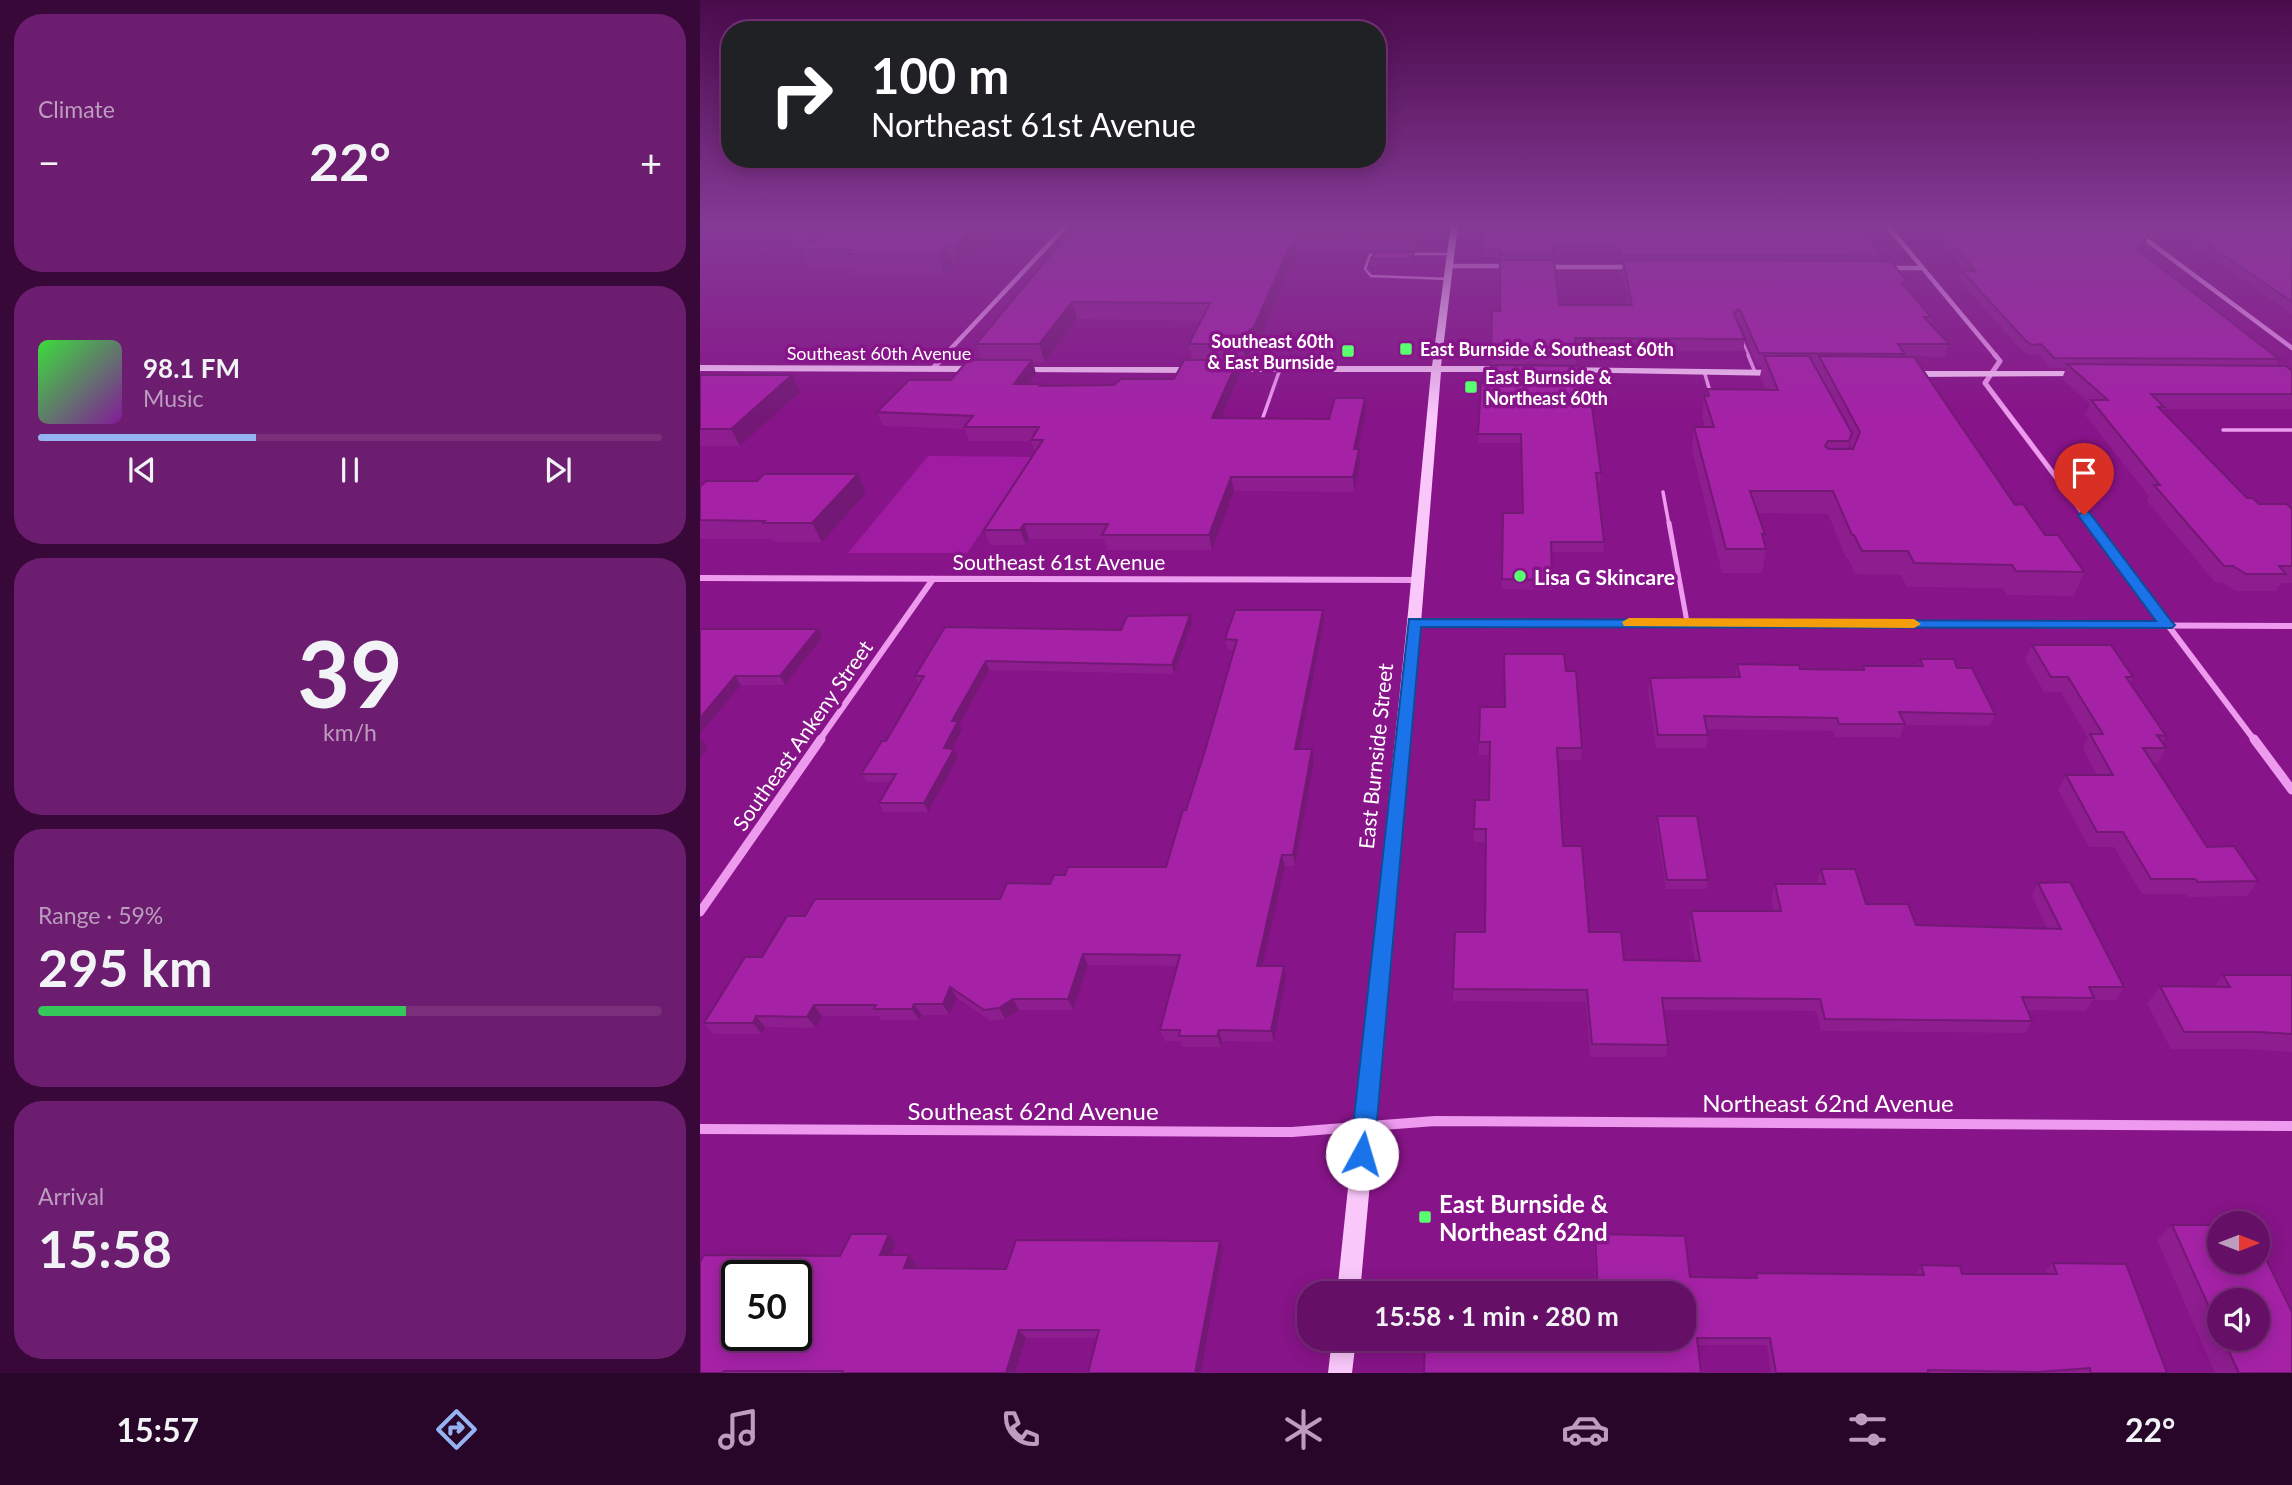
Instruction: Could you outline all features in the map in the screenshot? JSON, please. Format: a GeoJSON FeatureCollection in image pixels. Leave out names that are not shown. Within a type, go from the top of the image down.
{"type":"FeatureCollection","features":[{"type":"Feature","properties":{"kind":"main road","name":"East Burnside Street"},"geometry":{"type":"LineString","coordinates":[[1349,1281],[1447,288]]}},
{"type":"Feature","properties":{"kind":"main road","name":"Southeast 60th Avenue"},"geometry":{"type":"LineString","coordinates":[[700,368],[988,369]]}},
{"type":"Feature","properties":{"kind":"main road","name":"Southeast 60th Avenue"},"geometry":{"type":"LineString","coordinates":[[1002,369],[1205,369]]}},
{"type":"Feature","properties":{"kind":"main road"},"geometry":{"type":"LineString","coordinates":[[1217,369],[1523,369]]}},
{"type":"Feature","properties":{"kind":"main road"},"geometry":{"type":"LineString","coordinates":[[1549,369],[1794,373]]}},
{"type":"Feature","properties":{"kind":"main road"},"geometry":{"type":"LineString","coordinates":[[1891,374],[2090,374]]}},
{"type":"Feature","properties":{"kind":"main road"},"geometry":{"type":"LineString","coordinates":[[1340,1373],[1343,1351]]}},
{"type":"Feature","properties":{"kind":"street"},"geometry":{"type":"LineString","coordinates":[[932,369],[1008,288]]}},
{"type":"Feature","properties":{"kind":"street"},"geometry":{"type":"LineString","coordinates":[[1940,288],[2000,361],[1985,383],[2292,790]]}},
{"type":"Feature","properties":{"kind":"street"},"geometry":{"type":"LineString","coordinates":[[2211,288],[2292,348]]}},
{"type":"Feature","properties":{"kind":"street","name":"Southeast 61st Avenue"},"geometry":{"type":"LineString","coordinates":[[700,578],[1418,580]]}},
{"type":"Feature","properties":{"kind":"street","name":"Southeast Ankeny Street"},"geometry":{"type":"LineString","coordinates":[[700,912],[933,579]]}},
{"type":"Feature","properties":{"kind":"street"},"geometry":{"type":"LineString","coordinates":[[1414,623],[2292,626]]}},
{"type":"Feature","properties":{"kind":"street","name":"Northeast 62nd Avenue"},"geometry":{"type":"LineString","coordinates":[[1365,1126],[1435,1121],[2292,1126]]}},
{"type":"Feature","properties":{"kind":"street","name":"Southeast 62nd Avenue"},"geometry":{"type":"LineString","coordinates":[[700,1129],[1292,1132],[1365,1126]]}},
{"type":"Feature","properties":{"kind":"lane"},"geometry":{"type":"LineString","coordinates":[[1741,337],[1755,372]]}},
{"type":"Feature","properties":{"kind":"lane"},"geometry":{"type":"LineString","coordinates":[[1262,420],[1280,369]]}},
{"type":"Feature","properties":{"kind":"lane"},"geometry":{"type":"LineString","coordinates":[[1704,371],[1715,406]]}},
{"type":"Feature","properties":{"kind":"lane"},"geometry":{"type":"LineString","coordinates":[[2222,430],[2292,430]]}},
{"type":"Feature","properties":{"kind":"lane"},"geometry":{"type":"LineString","coordinates":[[1663,492],[1687,622]]}},
{"type":"Feature","properties":{"kind":"shaded area"},"geometry":{"type":"Polygon","coordinates":[[[928,456],[1032,457],[967,553],[848,553],[928,456]]]}},
{"type":"Feature","properties":{"kind":"building"},"geometry":{"type":"Polygon","coordinates":[[[1023,288],[1271,288],[1253,329],[1250,329],[1243,344],[1189,344],[1210,303],[1072,302],[1039,344],[976,344],[1023,288]]]}},
{"type":"Feature","properties":{"kind":"building"},"geometry":{"type":"Polygon","coordinates":[[[1500,288],[1557,288],[1559,305],[1632,305],[1629,288],[1906,288],[1931,317],[1924,317],[1949,344],[1898,344],[1905,354],[1759,353],[1738,309],[1734,314],[1745,339],[1575,338],[1576,352],[1491,351],[1492,311],[1500,311],[1500,288]]]}},
{"type":"Feature","properties":{"kind":"building"},"geometry":{"type":"Polygon","coordinates":[[[1978,288],[2187,288],[2279,359],[2054,358],[2041,344],[2032,345],[1978,288]]]}},
{"type":"Feature","properties":{"kind":"building"},"geometry":{"type":"Polygon","coordinates":[[[2272,288],[2292,288],[2292,302],[2272,288]]]}},
{"type":"Feature","properties":{"kind":"building"},"geometry":{"type":"Polygon","coordinates":[[[1764,356],[1809,356],[1852,433],[1849,441],[1828,441],[1825,446],[1829,449],[1853,449],[1860,432],[1819,356],[1914,357],[2015,505],[2023,504],[2045,535],[2058,535],[2084,572],[2016,571],[2012,565],[1914,563],[1908,551],[1862,551],[1833,491],[1750,491],[1765,535],[1762,534],[1766,549],[1726,549],[1694,427],[1714,427],[1704,396],[1709,396],[1707,389],[1778,390],[1764,356]]]}},
{"type":"Feature","properties":{"kind":"building"},"geometry":{"type":"Polygon","coordinates":[[[968,360],[1032,360],[1014,384],[1042,384],[1040,386],[1114,385],[1121,379],[1174,379],[1184,360],[1238,360],[1212,418],[1329,419],[1335,398],[1365,398],[1354,449],[1359,449],[1353,477],[1231,477],[1209,535],[1102,535],[1108,524],[1024,524],[1020,530],[984,530],[1043,440],[1031,440],[1039,427],[964,427],[973,416],[877,412],[909,380],[951,380],[968,360]]]}},
{"type":"Feature","properties":{"kind":"building"},"geometry":{"type":"Polygon","coordinates":[[[2067,364],[2286,366],[2292,371],[2292,394],[2151,394],[2164,407],[2158,407],[2247,498],[2253,498],[2259,504],[2287,504],[2292,509],[2292,566],[2279,566],[2286,574],[2246,574],[2233,566],[2224,566],[2154,485],[2160,485],[2091,400],[2108,400],[2067,364]]]}},
{"type":"Feature","properties":{"kind":"building"},"geometry":{"type":"Polygon","coordinates":[[[1491,365],[1578,366],[1583,407],[1592,407],[1601,473],[1596,473],[1604,542],[1551,542],[1552,580],[1502,579],[1503,513],[1523,513],[1521,434],[1478,434],[1481,383],[1490,383],[1491,365]]]}},
{"type":"Feature","properties":{"kind":"building"},"geometry":{"type":"Polygon","coordinates":[[[700,375],[792,375],[731,429],[700,429],[700,375]]]}},
{"type":"Feature","properties":{"kind":"building"},"geometry":{"type":"Polygon","coordinates":[[[764,474],[858,474],[812,523],[700,520],[700,485],[706,481],[757,481],[764,474]]]}},
{"type":"Feature","properties":{"kind":"building"},"geometry":{"type":"Polygon","coordinates":[[[1235,610],[1323,610],[1295,749],[1312,749],[1293,855],[1282,855],[1257,966],[1284,966],[1271,1031],[1219,1030],[1217,1036],[1179,1036],[1180,1030],[1160,1030],[1180,955],[1083,954],[1068,999],[1013,999],[999,1008],[984,1010],[950,987],[943,1004],[914,1004],[912,1009],[874,1009],[876,1005],[814,1005],[807,1017],[756,1016],[753,1023],[704,1023],[745,957],[762,957],[787,916],[805,916],[815,899],[1000,899],[1007,883],[1050,884],[1054,875],[1065,875],[1068,867],[1166,867],[1204,754],[1237,640],[1225,639],[1235,610]]]}},
{"type":"Feature","properties":{"kind":"building"},"geometry":{"type":"Polygon","coordinates":[[[1190,615],[1172,665],[986,661],[952,721],[958,721],[944,748],[954,749],[924,803],[879,803],[896,774],[861,774],[882,741],[886,741],[924,676],[915,676],[945,627],[1121,630],[1127,616],[1190,615]]]}},
{"type":"Feature","properties":{"kind":"building"},"geometry":{"type":"Polygon","coordinates":[[[700,629],[818,629],[780,676],[735,676],[700,718],[700,629]]]}},
{"type":"Feature","properties":{"kind":"building"},"geometry":{"type":"Polygon","coordinates":[[[2032,645],[2111,645],[2133,677],[2126,677],[2166,736],[2157,735],[2166,748],[2143,748],[2207,847],[2234,846],[2258,881],[2198,882],[2195,879],[2151,879],[2123,832],[2097,832],[2066,775],[2113,775],[2090,734],[2103,734],[2068,677],[2051,677],[2032,645]]]}},
{"type":"Feature","properties":{"kind":"building"},"geometry":{"type":"Polygon","coordinates":[[[1504,654],[1564,654],[1566,671],[1576,671],[1582,748],[1557,748],[1563,846],[1582,846],[1589,932],[1621,932],[1624,960],[1700,961],[1691,911],[1781,911],[1775,884],[1825,884],[1821,869],[1855,869],[1866,904],[1908,904],[1916,925],[2061,929],[2038,883],[2070,882],[2124,987],[2089,987],[2094,998],[2022,997],[2032,1021],[1825,1019],[1820,999],[1662,998],[1668,1045],[1592,1044],[1587,990],[1453,989],[1455,932],[1485,932],[1486,829],[1474,829],[1475,800],[1489,800],[1490,742],[1479,742],[1480,707],[1505,707],[1504,654]]]}},
{"type":"Feature","properties":{"kind":"building"},"geometry":{"type":"Polygon","coordinates":[[[1920,659],[1954,659],[1957,668],[1972,668],[1995,714],[1899,712],[1905,724],[1839,724],[1837,718],[1704,716],[1708,735],[1658,735],[1650,678],[1740,677],[1737,664],[1864,670],[1863,666],[1923,666],[1920,659]]]}},
{"type":"Feature","properties":{"kind":"building"},"geometry":{"type":"Polygon","coordinates":[[[1657,816],[1697,816],[1708,880],[1667,880],[1657,816]]]}},
{"type":"Feature","properties":{"kind":"building"},"geometry":{"type":"Polygon","coordinates":[[[2223,975],[2292,975],[2292,1034],[2184,1032],[2160,986],[2230,987],[2223,975]]]}},
{"type":"Feature","properties":{"kind":"building"},"geometry":{"type":"Polygon","coordinates":[[[2172,1225],[2207,1225],[2207,1274],[2270,1274],[2270,1267],[2292,1312],[2292,1373],[2239,1373],[2229,1351],[2270,1351],[2270,1288],[2207,1288],[2207,1302],[2172,1225]]]}},
{"type":"Feature","properties":{"kind":"building"},"geometry":{"type":"Polygon","coordinates":[[[851,1234],[889,1234],[880,1255],[909,1255],[904,1268],[1006,1269],[1016,1240],[1220,1241],[1195,1373],[1088,1373],[1099,1330],[1019,1330],[1006,1373],[700,1373],[700,1262],[704,1255],[840,1256],[851,1234]]]}},
{"type":"Feature","properties":{"kind":"building"},"geometry":{"type":"Polygon","coordinates":[[[1595,1234],[1685,1236],[1690,1277],[1757,1278],[1756,1273],[1924,1275],[1921,1265],[1960,1266],[1962,1274],[2057,1274],[2053,1263],[2126,1264],[2167,1373],[2091,1373],[2090,1368],[2038,1372],[1928,1370],[1928,1373],[1776,1373],[1770,1338],[1697,1338],[1701,1373],[1424,1373],[1425,1351],[1696,1351],[1696,1281],[1597,1281],[1595,1234]]]}},
{"type":"Feature","properties":{"kind":"slow traffic"},"geometry":{"type":"LineString","coordinates":[[1629,622],[1914,624]]}},
{"type":"Feature","properties":{"kind":"place","name":"East Burnside & Southeast 60th"},"geometry":{"type":"Point","coordinates":[1406,349]}},
{"type":"Feature","properties":{"kind":"place","name":"Southeast 60th & East Burnside"},"geometry":{"type":"Point","coordinates":[1348,351]}},
{"type":"Feature","properties":{"kind":"place","name":"East Burnside & Northeast 60th"},"geometry":{"type":"Point","coordinates":[1471,387]}},
{"type":"Feature","properties":{"kind":"place","name":"Lisa G Skincare"},"geometry":{"type":"Point","coordinates":[1520,576]}},
{"type":"Feature","properties":{"kind":"place","name":"East Burnside & Northeast 62nd"},"geometry":{"type":"Point","coordinates":[1425,1217]}},
{"type":"Feature","properties":{"kind":"route"},"geometry":{"type":"LineString","coordinates":[[1362,1154],[1414,623],[2167,625],[2084,515]]}}]}
